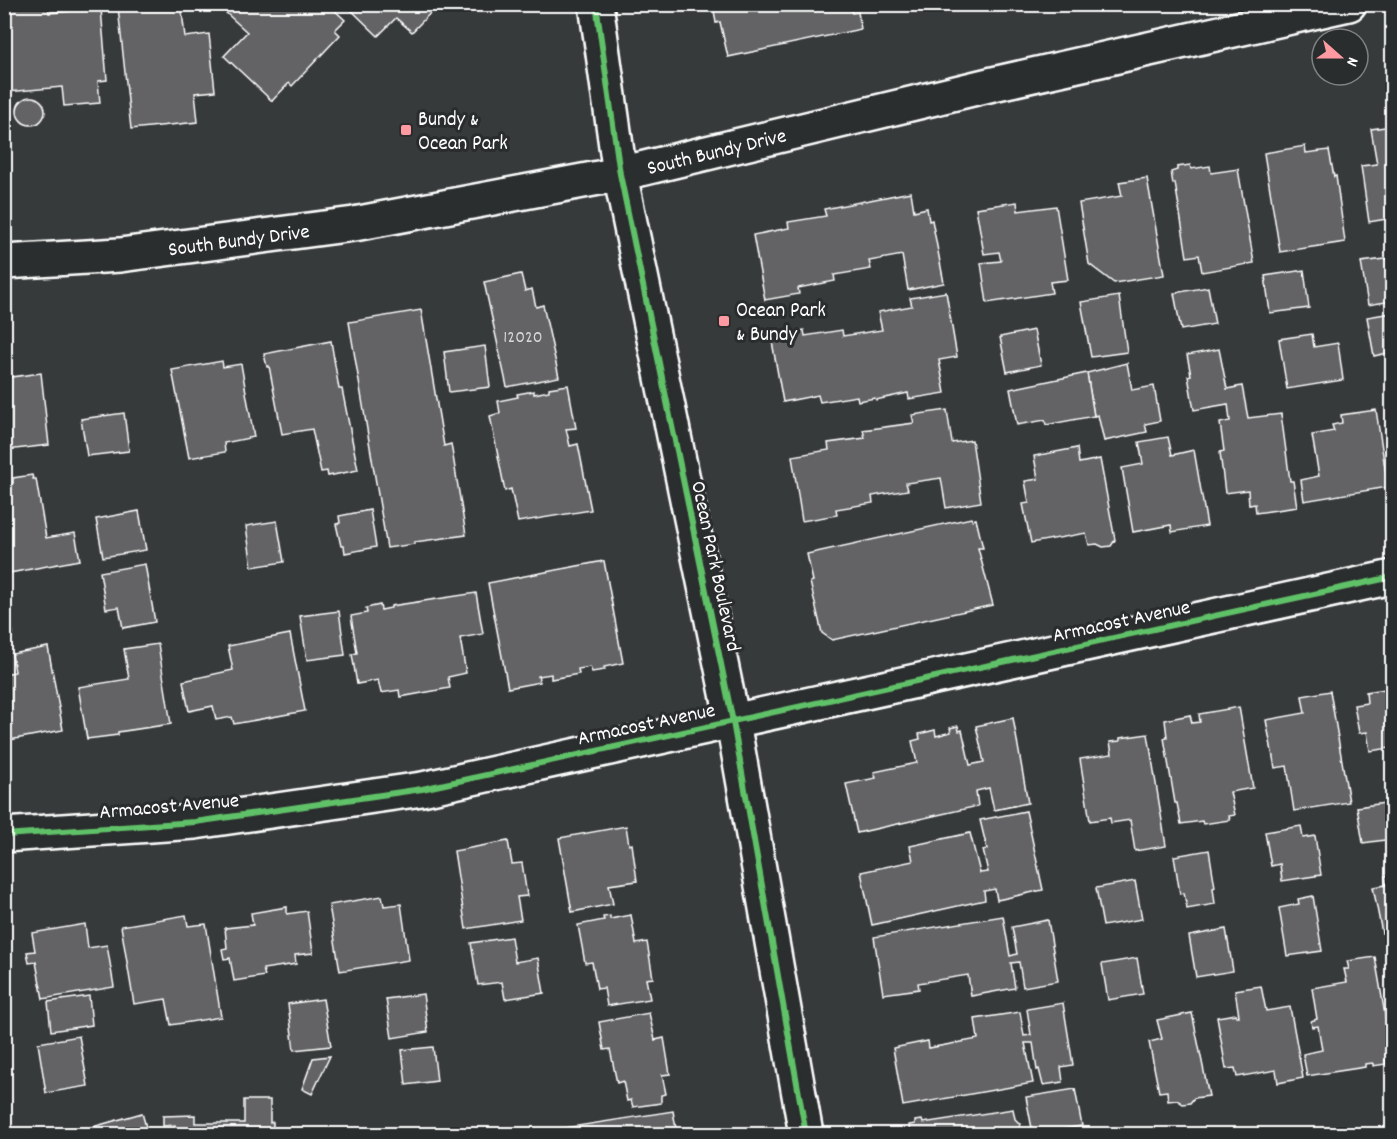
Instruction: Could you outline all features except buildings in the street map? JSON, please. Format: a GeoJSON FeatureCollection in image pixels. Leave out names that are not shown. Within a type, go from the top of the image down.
{"type":"FeatureCollection","features":[{"type":"Feature","properties":{"kind":"main road","name":"Ocean Park Boulevard"},"geometry":{"type":"LineString","coordinates":[[596,4],[620,174],[733,722],[806,1134]]}},
{"type":"Feature","properties":{"kind":"main road","name":"South Bundy Drive"},"geometry":{"type":"LineString","coordinates":[[4,262],[120,255],[354,224],[620,174],[993,84],[1349,4]]}},
{"type":"Feature","properties":{"kind":"main road","name":"Armacost Avenue"},"geometry":{"type":"LineString","coordinates":[[4,835],[195,822],[422,789],[1392,577]]}},
{"type":"Feature","properties":{"kind":"cycle path"},"geometry":{"type":"LineString","coordinates":[[596,4],[620,174],[733,722],[806,1134]]}},
{"type":"Feature","properties":{"kind":"cycle path"},"geometry":{"type":"LineString","coordinates":[[4,835],[195,822],[422,789],[1392,577]]}},
{"type":"Feature","properties":{"kind":"place","name":"Bundy & Ocean Park"},"geometry":{"type":"Point","coordinates":[406,130]}},
{"type":"Feature","properties":{"kind":"place","name":"Ocean Park & Bundy"},"geometry":{"type":"Point","coordinates":[724,321]}}]}
